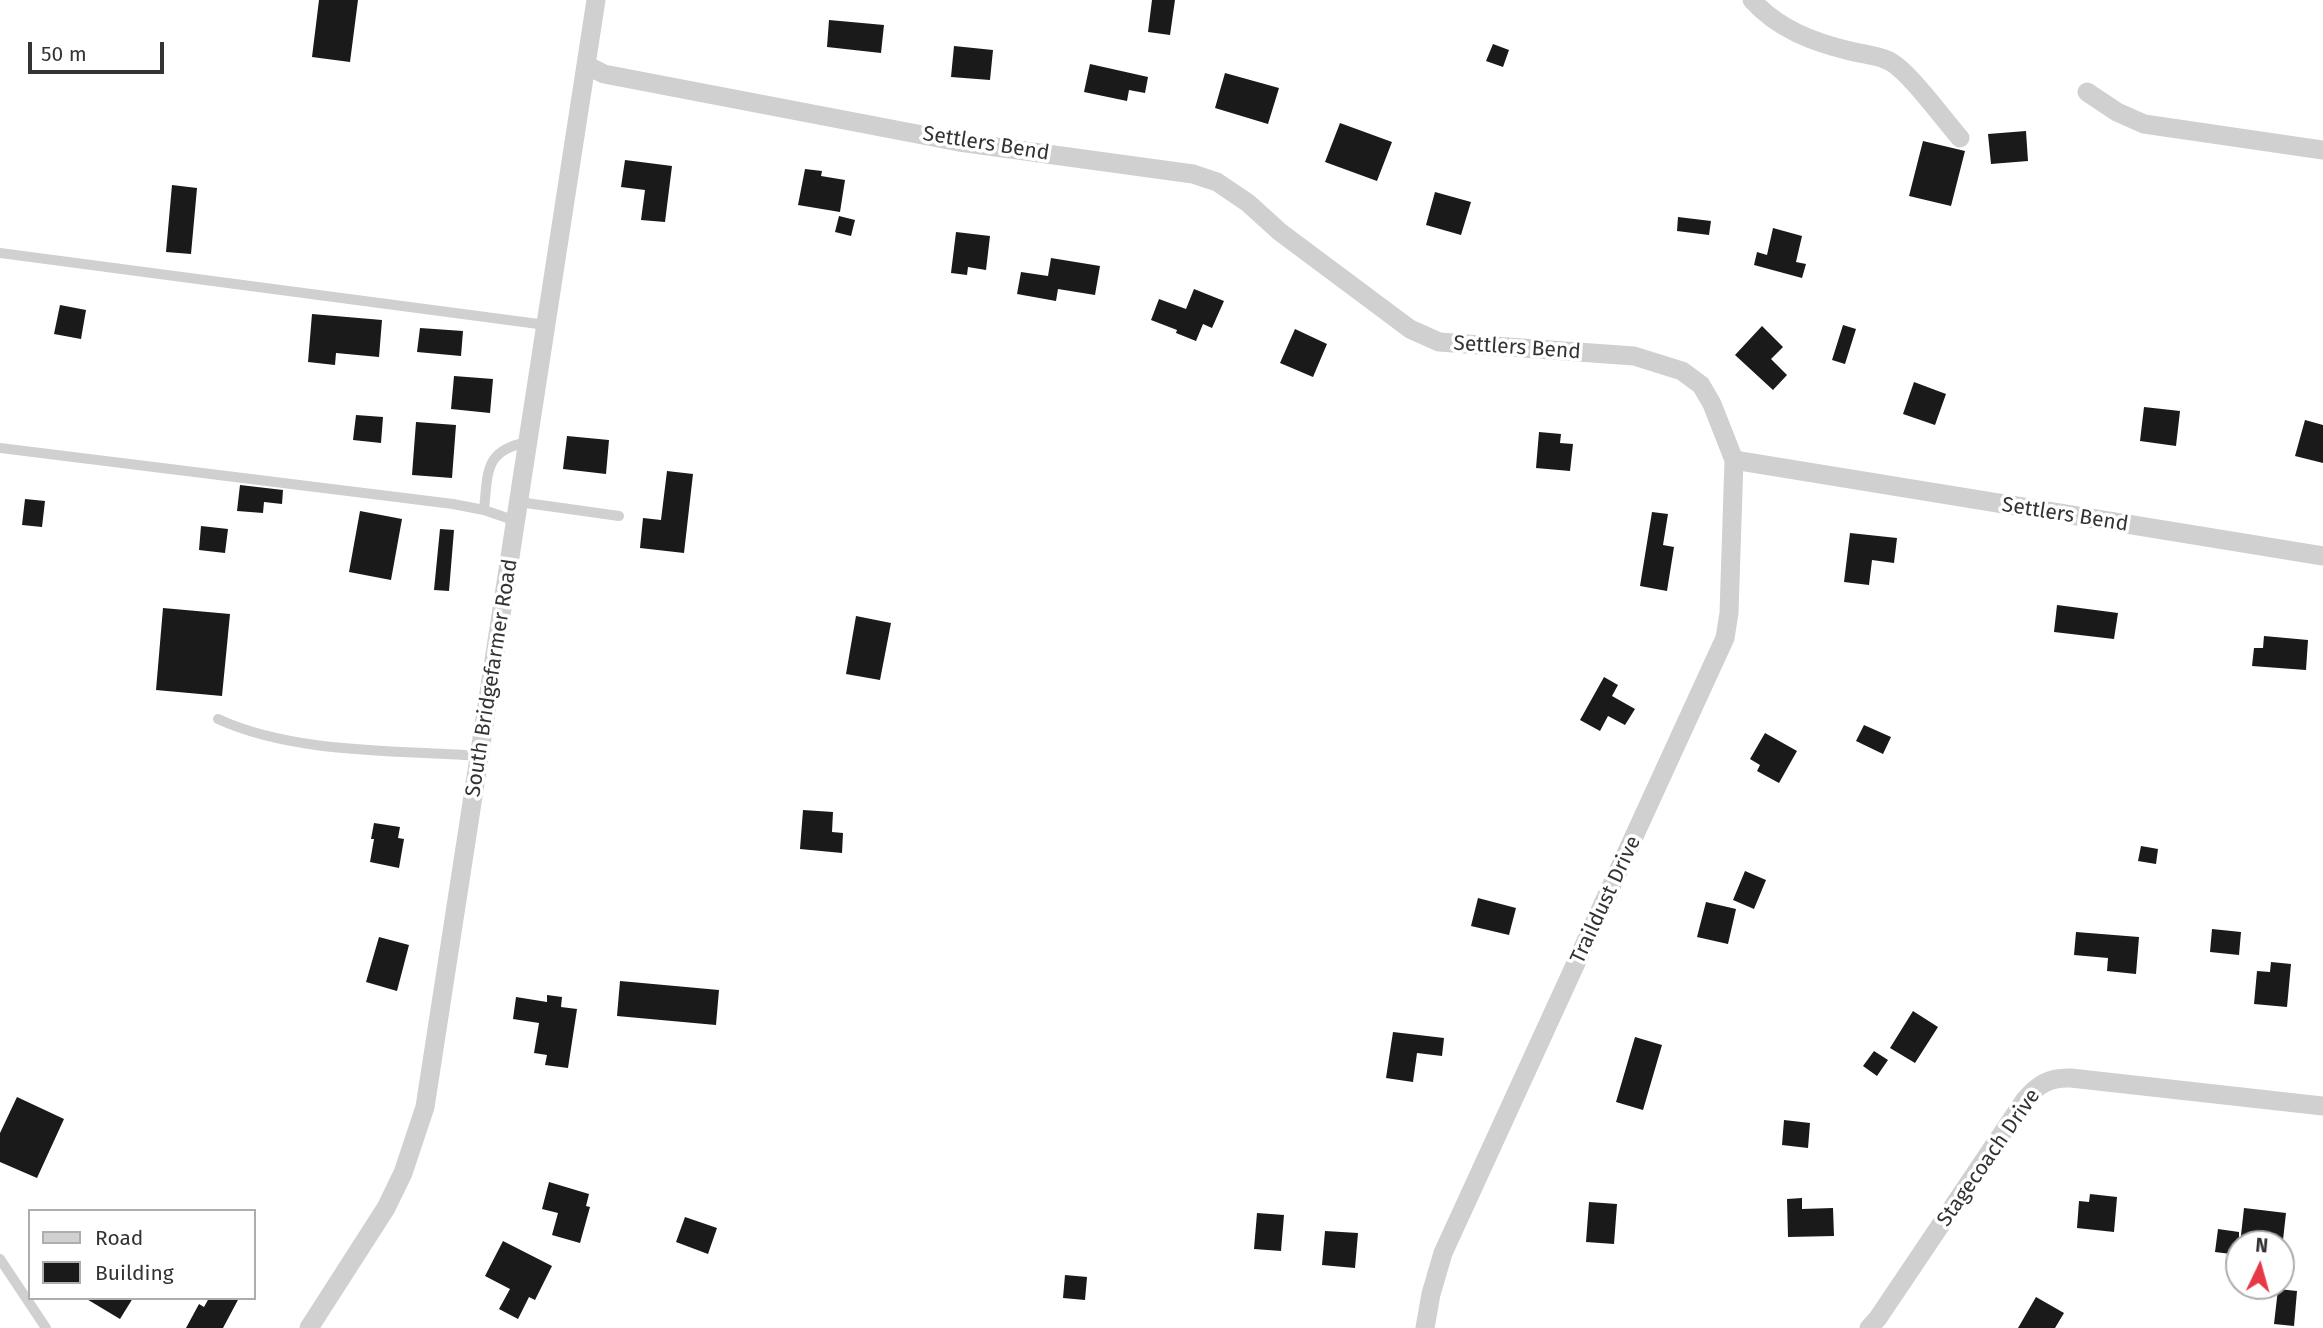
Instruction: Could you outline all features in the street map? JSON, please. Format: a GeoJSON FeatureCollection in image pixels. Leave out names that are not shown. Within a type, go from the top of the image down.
{"type":"FeatureCollection","features":[{"type":"Feature","properties":{"kind":"street","name":"South Bridgefarmer Road"},"geometry":{"type":"LineString","coordinates":[[309,1328],[386,1208],[403,1173],[416,1139],[431,1075],[596,0]]}},
{"type":"Feature","properties":{"kind":"street"},"geometry":{"type":"LineString","coordinates":[[1752,0],[1792,32],[1827,46],[1889,60],[1908,74],[1960,138]]}},
{"type":"Feature","properties":{"kind":"street","name":"Settlers Bend"},"geometry":{"type":"LineString","coordinates":[[586,65],[604,74],[959,142],[1193,174],[1217,183],[1248,203],[1280,232],[1410,330],[1439,342],[1634,356],[1682,371],[1701,385],[1707,395],[1734,460],[2323,556]]}},
{"type":"Feature","properties":{"kind":"street"},"geometry":{"type":"LineString","coordinates":[[2087,92],[2117,112],[2144,124],[2323,150]]}},
{"type":"Feature","properties":{"kind":"street","name":"Traildust Drive"},"geometry":{"type":"LineString","coordinates":[[1425,1328],[1431,1294],[1443,1253],[1726,638],[1734,460]]}},
{"type":"Feature","properties":{"kind":"street","name":"Stagecoach Drive"},"geometry":{"type":"LineString","coordinates":[[1869,1328],[2024,1101],[2042,1083],[2056,1077],[2071,1078],[2323,1106]]}},
{"type":"Feature","properties":{"kind":"lane"},"geometry":{"type":"LineString","coordinates":[[0,253],[546,325]]}},
{"type":"Feature","properties":{"kind":"lane"},"geometry":{"type":"LineString","coordinates":[[484,510],[488,473],[493,456],[509,445],[528,442]]}},
{"type":"Feature","properties":{"kind":"lane"},"geometry":{"type":"LineString","coordinates":[[0,448],[440,502],[484,510],[619,516]]}},
{"type":"Feature","properties":{"kind":"lane"},"geometry":{"type":"LineString","coordinates":[[218,719],[275,739],[321,745],[480,756]]}},
{"type":"Feature","properties":{"kind":"lane"},"geometry":{"type":"LineString","coordinates":[[0,1259],[46,1328]]}},
{"type":"Feature","properties":{"kind":"building"},"geometry":{"type":"Polygon","coordinates":[[[319,0],[358,0],[350,62],[312,57],[319,0]]]}},
{"type":"Feature","properties":{"kind":"building"},"geometry":{"type":"Polygon","coordinates":[[[1152,0],[1175,0],[1170,35],[1148,32],[1152,0]]]}},
{"type":"Feature","properties":{"kind":"building"},"geometry":{"type":"Polygon","coordinates":[[[829,20],[884,25],[881,53],[827,47],[829,20]]]}},
{"type":"Feature","properties":{"kind":"building"},"geometry":{"type":"Polygon","coordinates":[[[1493,44],[1509,50],[1503,67],[1486,61],[1493,44]]]}},
{"type":"Feature","properties":{"kind":"building"},"geometry":{"type":"Polygon","coordinates":[[[954,46],[993,50],[990,80],[951,77],[954,46]]]}},
{"type":"Feature","properties":{"kind":"building"},"geometry":{"type":"Polygon","coordinates":[[[1090,64],[1148,77],[1145,93],[1129,90],[1127,101],[1084,92],[1090,64]]]}},
{"type":"Feature","properties":{"kind":"building"},"geometry":{"type":"Polygon","coordinates":[[[1225,73],[1279,88],[1268,124],[1215,108],[1225,73]]]}},
{"type":"Feature","properties":{"kind":"building"},"geometry":{"type":"Polygon","coordinates":[[[1340,123],[1392,142],[1377,181],[1325,162],[1340,123]]]}},
{"type":"Feature","properties":{"kind":"building"},"geometry":{"type":"Polygon","coordinates":[[[2026,131],[2028,161],[1991,164],[1988,134],[2026,131]]]}},
{"type":"Feature","properties":{"kind":"building"},"geometry":{"type":"Polygon","coordinates":[[[1923,141],[1965,151],[1951,206],[1909,196],[1923,141]]]}},
{"type":"Feature","properties":{"kind":"building"},"geometry":{"type":"Polygon","coordinates":[[[625,160],[672,166],[665,222],[641,220],[645,190],[621,187],[625,160]]]}},
{"type":"Feature","properties":{"kind":"building"},"geometry":{"type":"Polygon","coordinates":[[[805,169],[822,171],[821,176],[845,180],[840,212],[798,205],[805,169]]]}},
{"type":"Feature","properties":{"kind":"building"},"geometry":{"type":"Polygon","coordinates":[[[172,185],[197,188],[191,254],[166,252],[172,185]]]}},
{"type":"Feature","properties":{"kind":"building"},"geometry":{"type":"Polygon","coordinates":[[[1435,192],[1471,202],[1461,235],[1426,225],[1435,192]]]}},
{"type":"Feature","properties":{"kind":"building"},"geometry":{"type":"Polygon","coordinates":[[[839,216],[855,220],[851,236],[835,232],[839,216]]]}},
{"type":"Feature","properties":{"kind":"building"},"geometry":{"type":"Polygon","coordinates":[[[1678,217],[1711,221],[1709,235],[1677,231],[1678,217]]]}},
{"type":"Feature","properties":{"kind":"building"},"geometry":{"type":"Polygon","coordinates":[[[1773,228],[1802,236],[1796,262],[1806,264],[1802,278],[1754,265],[1757,252],[1767,255],[1773,228]]]}},
{"type":"Feature","properties":{"kind":"building"},"geometry":{"type":"Polygon","coordinates":[[[956,232],[990,236],[986,270],[968,267],[967,275],[951,273],[956,232]]]}},
{"type":"Feature","properties":{"kind":"building"},"geometry":{"type":"Polygon","coordinates":[[[1051,258],[1100,266],[1095,295],[1058,289],[1056,301],[1017,294],[1021,272],[1048,276],[1051,258]]]}},
{"type":"Feature","properties":{"kind":"building"},"geometry":{"type":"Polygon","coordinates":[[[1194,289],[1224,301],[1212,328],[1203,324],[1196,341],[1151,320],[1159,299],[1186,309],[1194,289]]]}},
{"type":"Feature","properties":{"kind":"building"},"geometry":{"type":"Polygon","coordinates":[[[60,305],[86,310],[81,339],[54,334],[60,305]]]}},
{"type":"Feature","properties":{"kind":"building"},"geometry":{"type":"Polygon","coordinates":[[[312,314],[382,320],[379,357],[336,353],[335,365],[308,362],[312,314]]]}},
{"type":"Feature","properties":{"kind":"building"},"geometry":{"type":"Polygon","coordinates":[[[1843,325],[1856,329],[1845,364],[1832,360],[1843,325]]]}},
{"type":"Feature","properties":{"kind":"building"},"geometry":{"type":"Polygon","coordinates":[[[1762,326],[1783,347],[1771,359],[1787,375],[1773,390],[1735,355],[1762,326]]]}},
{"type":"Feature","properties":{"kind":"building"},"geometry":{"type":"Polygon","coordinates":[[[420,328],[463,331],[461,356],[417,352],[420,328]]]}},
{"type":"Feature","properties":{"kind":"building"},"geometry":{"type":"Polygon","coordinates":[[[1295,329],[1327,344],[1313,377],[1280,363],[1295,329]]]}},
{"type":"Feature","properties":{"kind":"building"},"geometry":{"type":"Polygon","coordinates":[[[454,376],[493,379],[490,413],[451,409],[454,376]]]}},
{"type":"Feature","properties":{"kind":"building"},"geometry":{"type":"Polygon","coordinates":[[[1914,382],[1946,394],[1935,425],[1903,414],[1914,382]]]}},
{"type":"Feature","properties":{"kind":"building"},"geometry":{"type":"Polygon","coordinates":[[[2144,407],[2180,411],[2176,446],[2140,441],[2144,407]]]}},
{"type":"Feature","properties":{"kind":"building"},"geometry":{"type":"Polygon","coordinates":[[[356,415],[383,417],[381,443],[353,440],[356,415]]]}},
{"type":"Feature","properties":{"kind":"building"},"geometry":{"type":"Polygon","coordinates":[[[2305,420],[2323,425],[2323,463],[2295,456],[2305,420]]]}},
{"type":"Feature","properties":{"kind":"building"},"geometry":{"type":"Polygon","coordinates":[[[416,422],[456,425],[452,478],[412,475],[416,422]]]}},
{"type":"Feature","properties":{"kind":"building"},"geometry":{"type":"Polygon","coordinates":[[[1539,432],[1561,434],[1560,443],[1573,444],[1570,471],[1536,468],[1539,432]]]}},
{"type":"Feature","properties":{"kind":"building"},"geometry":{"type":"Polygon","coordinates":[[[567,436],[609,440],[606,474],[563,469],[567,436]]]}},
{"type":"Feature","properties":{"kind":"building"},"geometry":{"type":"Polygon","coordinates":[[[667,471],[693,474],[684,553],[640,548],[643,518],[661,520],[667,471]]]}},
{"type":"Feature","properties":{"kind":"building"},"geometry":{"type":"Polygon","coordinates":[[[240,485],[283,490],[282,504],[264,502],[263,513],[237,511],[240,485]]]}},
{"type":"Feature","properties":{"kind":"building"},"geometry":{"type":"Polygon","coordinates":[[[25,499],[45,501],[42,527],[22,525],[25,499]]]}},
{"type":"Feature","properties":{"kind":"building"},"geometry":{"type":"Polygon","coordinates":[[[360,511],[402,519],[391,580],[349,572],[360,511]]]}},
{"type":"Feature","properties":{"kind":"building"},"geometry":{"type":"Polygon","coordinates":[[[1652,512],[1668,514],[1663,545],[1674,547],[1667,591],[1640,586],[1652,512]]]}},
{"type":"Feature","properties":{"kind":"building"},"geometry":{"type":"Polygon","coordinates":[[[201,526],[228,529],[225,553],[199,550],[201,526]]]}},
{"type":"Feature","properties":{"kind":"building"},"geometry":{"type":"Polygon","coordinates":[[[440,529],[454,530],[449,591],[434,590],[440,529]]]}},
{"type":"Feature","properties":{"kind":"building"},"geometry":{"type":"Polygon","coordinates":[[[1850,533],[1897,538],[1894,563],[1872,560],[1869,585],[1844,582],[1850,533]]]}},
{"type":"Feature","properties":{"kind":"building"},"geometry":{"type":"Polygon","coordinates":[[[2057,605],[2118,613],[2114,639],[2054,632],[2057,605]]]}},
{"type":"Feature","properties":{"kind":"building"},"geometry":{"type":"Polygon","coordinates":[[[163,608],[230,614],[222,696],[156,690],[163,608]]]}},
{"type":"Feature","properties":{"kind":"building"},"geometry":{"type":"Polygon","coordinates":[[[856,616],[891,623],[880,680],[846,674],[856,616]]]}},
{"type":"Feature","properties":{"kind":"building"},"geometry":{"type":"Polygon","coordinates":[[[2264,636],[2308,640],[2306,670],[2252,666],[2254,648],[2263,648],[2264,636]]]}},
{"type":"Feature","properties":{"kind":"building"},"geometry":{"type":"Polygon","coordinates":[[[1604,677],[1618,685],[1612,696],[1635,709],[1625,725],[1608,716],[1600,731],[1580,720],[1604,677]]]}},
{"type":"Feature","properties":{"kind":"building"},"geometry":{"type":"Polygon","coordinates":[[[1864,725],[1891,737],[1883,754],[1856,741],[1864,725]]]}},
{"type":"Feature","properties":{"kind":"building"},"geometry":{"type":"Polygon","coordinates":[[[1765,733],[1797,751],[1779,783],[1757,771],[1760,765],[1750,759],[1765,733]]]}},
{"type":"Feature","properties":{"kind":"building"},"geometry":{"type":"Polygon","coordinates":[[[803,810],[833,812],[832,832],[843,833],[842,853],[800,849],[803,810]]]}},
{"type":"Feature","properties":{"kind":"building"},"geometry":{"type":"Polygon","coordinates":[[[374,823],[400,827],[398,838],[404,839],[399,868],[370,862],[374,823]]]}},
{"type":"Feature","properties":{"kind":"building"},"geometry":{"type":"Polygon","coordinates":[[[2141,846],[2158,849],[2156,864],[2138,861],[2141,846]]]}},
{"type":"Feature","properties":{"kind":"building"},"geometry":{"type":"Polygon","coordinates":[[[1745,871],[1766,880],[1754,909],[1733,900],[1745,871]]]}},
{"type":"Feature","properties":{"kind":"building"},"geometry":{"type":"Polygon","coordinates":[[[1478,898],[1516,908],[1509,935],[1471,926],[1478,898]]]}},
{"type":"Feature","properties":{"kind":"building"},"geometry":{"type":"Polygon","coordinates":[[[1706,902],[1736,909],[1728,944],[1697,937],[1706,902]]]}},
{"type":"Feature","properties":{"kind":"building"},"geometry":{"type":"Polygon","coordinates":[[[2212,929],[2241,932],[2239,955],[2210,952],[2212,929]]]}},
{"type":"Feature","properties":{"kind":"building"},"geometry":{"type":"Polygon","coordinates":[[[2076,932],[2139,937],[2136,974],[2107,971],[2108,958],[2074,955],[2076,932]]]}},
{"type":"Feature","properties":{"kind":"building"},"geometry":{"type":"Polygon","coordinates":[[[379,937],[409,945],[397,991],[366,982],[379,937]]]}},
{"type":"Feature","properties":{"kind":"building"},"geometry":{"type":"Polygon","coordinates":[[[2271,962],[2291,964],[2287,1007],[2254,1004],[2257,971],[2270,972],[2271,962]]]}},
{"type":"Feature","properties":{"kind":"building"},"geometry":{"type":"Polygon","coordinates":[[[620,981],[719,990],[716,1025],[617,1016],[620,981]]]}},
{"type":"Feature","properties":{"kind":"building"},"geometry":{"type":"Polygon","coordinates":[[[547,995],[562,997],[561,1007],[577,1009],[568,1068],[545,1065],[547,1055],[534,1053],[539,1023],[513,1019],[516,997],[547,1002],[547,995]]]}},
{"type":"Feature","properties":{"kind":"building"},"geometry":{"type":"Polygon","coordinates":[[[1913,1011],[1938,1027],[1915,1063],[1890,1048],[1913,1011]]]}},
{"type":"Feature","properties":{"kind":"building"},"geometry":{"type":"Polygon","coordinates":[[[1393,1032],[1444,1038],[1442,1056],[1417,1053],[1413,1082],[1386,1078],[1393,1032]]]}},
{"type":"Feature","properties":{"kind":"building"},"geometry":{"type":"Polygon","coordinates":[[[1635,1037],[1662,1045],[1643,1110],[1616,1102],[1635,1037]]]}},
{"type":"Feature","properties":{"kind":"building"},"geometry":{"type":"Polygon","coordinates":[[[1874,1051],[1888,1060],[1877,1076],[1863,1066],[1874,1051]]]}},
{"type":"Feature","properties":{"kind":"building"},"geometry":{"type":"Polygon","coordinates":[[[17,1097],[64,1119],[37,1178],[0,1162],[0,1133],[17,1097]]]}},
{"type":"Feature","properties":{"kind":"building"},"geometry":{"type":"Polygon","coordinates":[[[1784,1120],[1810,1123],[1808,1148],[1782,1145],[1784,1120]]]}},
{"type":"Feature","properties":{"kind":"building"},"geometry":{"type":"Polygon","coordinates":[[[549,1182],[589,1194],[586,1206],[590,1207],[580,1243],[552,1235],[558,1213],[542,1209],[549,1182]]]}},
{"type":"Feature","properties":{"kind":"building"},"geometry":{"type":"Polygon","coordinates":[[[2090,1194],[2117,1197],[2114,1232],[2077,1228],[2079,1201],[2089,1202],[2090,1194]]]}},
{"type":"Feature","properties":{"kind":"building"},"geometry":{"type":"Polygon","coordinates":[[[1802,1198],[1802,1209],[1833,1208],[1834,1236],[1788,1237],[1787,1199],[1802,1198]]]}},
{"type":"Feature","properties":{"kind":"building"},"geometry":{"type":"Polygon","coordinates":[[[1589,1202],[1617,1204],[1614,1244],[1586,1242],[1589,1202]]]}},
{"type":"Feature","properties":{"kind":"building"},"geometry":{"type":"Polygon","coordinates":[[[2244,1208],[2286,1213],[2284,1230],[2242,1230],[2244,1208]]]}},
{"type":"Feature","properties":{"kind":"building"},"geometry":{"type":"Polygon","coordinates":[[[1257,1213],[1284,1215],[1281,1251],[1254,1249],[1257,1213]]]}},
{"type":"Feature","properties":{"kind":"building"},"geometry":{"type":"Polygon","coordinates":[[[685,1217],[717,1228],[708,1254],[676,1242],[685,1217]]]}},
{"type":"Feature","properties":{"kind":"building"},"geometry":{"type":"Polygon","coordinates":[[[2218,1229],[2225,1230],[2225,1253],[2215,1252],[2218,1229]]]}},
{"type":"Feature","properties":{"kind":"building"},"geometry":{"type":"Polygon","coordinates":[[[1325,1231],[1358,1233],[1355,1268],[1322,1265],[1325,1231]]]}},
{"type":"Feature","properties":{"kind":"building"},"geometry":{"type":"Polygon","coordinates":[[[503,1241],[552,1266],[535,1300],[529,1297],[518,1319],[499,1309],[510,1289],[485,1276],[503,1241]]]}},
{"type":"Feature","properties":{"kind":"building"},"geometry":{"type":"Polygon","coordinates":[[[1065,1275],[1087,1277],[1085,1300],[1063,1298],[1065,1275]]]}},
{"type":"Feature","properties":{"kind":"building"},"geometry":{"type":"Polygon","coordinates":[[[2297,1291],[2294,1326],[2274,1324],[2277,1300],[2295,1300],[2297,1291]]]}},
{"type":"Feature","properties":{"kind":"building"},"geometry":{"type":"Polygon","coordinates":[[[2036,1297],[2064,1313],[2055,1328],[2018,1328],[2036,1297]]]}},
{"type":"Feature","properties":{"kind":"building"},"geometry":{"type":"Polygon","coordinates":[[[88,1300],[132,1300],[120,1319],[88,1300]]]}},
{"type":"Feature","properties":{"kind":"building"},"geometry":{"type":"Polygon","coordinates":[[[208,1300],[238,1300],[223,1328],[186,1328],[199,1304],[204,1307],[208,1300]]]}}]}
